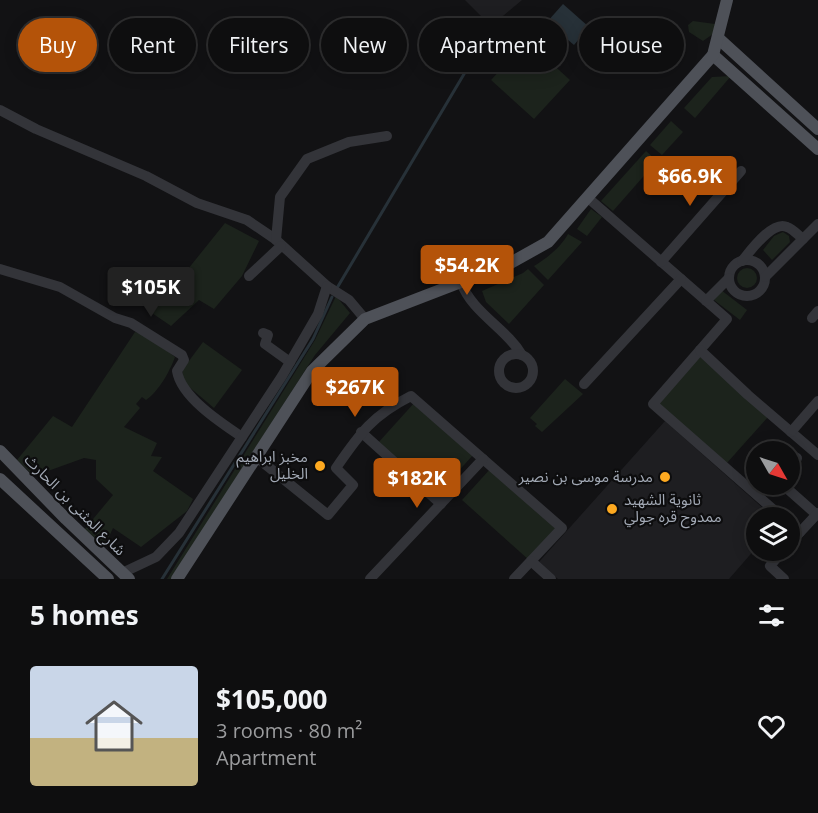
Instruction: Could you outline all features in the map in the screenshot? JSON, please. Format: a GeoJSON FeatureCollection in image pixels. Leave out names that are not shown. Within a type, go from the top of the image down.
{"type":"FeatureCollection","features":[{"type":"Feature","properties":{"kind":"main road"},"geometry":{"type":"LineString","coordinates":[[181,577],[312,371],[365,320],[498,270],[548,242],[713,55],[727,0]]}},
{"type":"Feature","properties":{"kind":"main road"},"geometry":{"type":"LineString","coordinates":[[718,38],[818,129]]}},
{"type":"Feature","properties":{"kind":"main road"},"geometry":{"type":"LineString","coordinates":[[713,55],[818,149]]}},
{"type":"Feature","properties":{"kind":"main road","name":"شارع المثنى بن الحارث"},"geometry":{"type":"LineString","coordinates":[[0,451],[125,576]]}},
{"type":"Feature","properties":{"kind":"main road","name":"شارع المثنى بن الحارث"},"geometry":{"type":"LineString","coordinates":[[0,479],[108,579]]}},
{"type":"Feature","properties":{"kind":"street"},"geometry":{"type":"LineString","coordinates":[[0,110],[36,129],[146,176],[197,203],[247,220],[279,243],[327,286],[350,300],[365,320]]}},
{"type":"Feature","properties":{"kind":"street"},"geometry":{"type":"LineString","coordinates":[[249,276],[279,243],[280,196],[307,159],[349,142],[387,136]]}},
{"type":"Feature","properties":{"kind":"street"},"geometry":{"type":"LineString","coordinates":[[661,262],[741,171]]}},
{"type":"Feature","properties":{"kind":"street"},"geometry":{"type":"LineString","coordinates":[[587,197],[727,319],[653,404],[770,507]]}},
{"type":"Feature","properties":{"kind":"street"},"geometry":{"type":"LineString","coordinates":[[706,301],[729,278],[733,267],[779,225],[787,226],[803,239]]}},
{"type":"Feature","properties":{"kind":"street"},"geometry":{"type":"LineString","coordinates":[[765,277],[818,225]]}},
{"type":"Feature","properties":{"kind":"street"},"geometry":{"type":"LineString","coordinates":[[729,278],[733,289],[738,293],[749,296],[763,288],[764,269],[758,263],[742,261]]}},
{"type":"Feature","properties":{"kind":"street"},"geometry":{"type":"LineString","coordinates":[[0,269],[60,287],[115,318],[131,322],[182,355],[184,360],[177,371],[178,380],[208,413],[242,437]]}},
{"type":"Feature","properties":{"kind":"street"},"geometry":{"type":"LineString","coordinates":[[584,384],[681,279]]}},
{"type":"Feature","properties":{"kind":"street"},"geometry":{"type":"LineString","coordinates":[[461,282],[469,298],[507,334],[522,355]]}},
{"type":"Feature","properties":{"kind":"street"},"geometry":{"type":"LineString","coordinates":[[125,576],[156,557],[179,532],[290,362],[318,314],[327,286]]}},
{"type":"Feature","properties":{"kind":"street"},"geometry":{"type":"LineString","coordinates":[[263,333],[268,335],[265,344],[290,362]]}},
{"type":"Feature","properties":{"kind":"street"},"geometry":{"type":"LineString","coordinates":[[700,350],[747,395],[818,454]]}},
{"type":"Feature","properties":{"kind":"street"},"geometry":{"type":"LineString","coordinates":[[256,457],[328,515],[353,485],[336,468],[361,432],[388,407],[411,396],[562,528],[514,579]]}},
{"type":"Feature","properties":{"kind":"street"},"geometry":{"type":"LineString","coordinates":[[791,432],[818,401]]}},
{"type":"Feature","properties":{"kind":"street"},"geometry":{"type":"LineString","coordinates":[[361,432],[441,504]]}},
{"type":"Feature","properties":{"kind":"street"},"geometry":{"type":"LineString","coordinates":[[369,579],[483,459]]}},
{"type":"Feature","properties":{"kind":"street"},"geometry":{"type":"LineString","coordinates":[[795,495],[817,514],[800,532]]}},
{"type":"Feature","properties":{"kind":"street"},"geometry":{"type":"LineString","coordinates":[[531,561],[551,579]]}},
{"type":"Feature","properties":{"kind":"street"},"geometry":{"type":"LineString","coordinates":[[774,561],[770,566],[784,579]]}},
{"type":"Feature","properties":{"kind":"shaded area"},"geometry":{"type":"Polygon","coordinates":[[[465,0],[522,0],[501,18],[483,18],[465,0]]]}},
{"type":"Feature","properties":{"kind":"shaded area"},"geometry":{"type":"Polygon","coordinates":[[[563,4],[579,18],[579,39],[574,45],[567,39],[567,18],[551,18],[563,4]]]}},
{"type":"Feature","properties":{"kind":"shaded area"},"geometry":{"type":"Polygon","coordinates":[[[693,21],[715,24],[713,34],[703,41],[689,32],[688,25],[693,21]]]}},
{"type":"Feature","properties":{"kind":"shaded area"},"geometry":{"type":"Polygon","coordinates":[[[498,72],[561,72],[570,80],[534,119],[491,80],[498,72]]]}},
{"type":"Feature","properties":{"kind":"shaded area"},"geometry":{"type":"Polygon","coordinates":[[[731,76],[695,118],[684,108],[712,77],[731,76]]]}},
{"type":"Feature","properties":{"kind":"shaded area"},"geometry":{"type":"Polygon","coordinates":[[[671,121],[683,132],[662,155],[650,145],[671,121]]]}},
{"type":"Feature","properties":{"kind":"shaded area"},"geometry":{"type":"Polygon","coordinates":[[[646,151],[657,161],[613,211],[601,201],[646,151]]]}},
{"type":"Feature","properties":{"kind":"shaded area"},"geometry":{"type":"Polygon","coordinates":[[[591,209],[602,217],[587,236],[577,229],[591,209]]]}},
{"type":"Feature","properties":{"kind":"shaded area"},"geometry":{"type":"Polygon","coordinates":[[[225,223],[259,241],[242,276],[214,309],[199,300],[171,326],[149,311],[160,270],[180,279],[225,223]]]}},
{"type":"Feature","properties":{"kind":"shaded area"},"geometry":{"type":"Polygon","coordinates":[[[783,232],[789,236],[790,242],[772,260],[763,250],[774,236],[783,232]]]}},
{"type":"Feature","properties":{"kind":"shaded area"},"geometry":{"type":"Polygon","coordinates":[[[568,234],[582,242],[548,280],[534,266],[553,252],[568,234]]]}},
{"type":"Feature","properties":{"kind":"shaded area"},"geometry":{"type":"Polygon","coordinates":[[[747,268],[754,271],[757,278],[754,285],[747,288],[740,285],[737,278],[740,271],[747,268]]]}},
{"type":"Feature","properties":{"kind":"shaded area"},"geometry":{"type":"Polygon","coordinates":[[[528,269],[544,285],[509,324],[486,302],[482,291],[528,269]]]}},
{"type":"Feature","properties":{"kind":"shaded area"},"geometry":{"type":"Polygon","coordinates":[[[721,290],[747,310],[740,320],[714,300],[721,290]]]}},
{"type":"Feature","properties":{"kind":"shaded area"},"geometry":{"type":"Polygon","coordinates":[[[336,296],[350,313],[315,355],[171,579],[167,579],[315,340],[336,296]]]}},
{"type":"Feature","properties":{"kind":"shaded area"},"geometry":{"type":"Polygon","coordinates":[[[135,332],[146,335],[175,357],[160,386],[146,400],[142,397],[136,404],[140,408],[124,427],[157,443],[151,456],[162,457],[153,471],[193,499],[187,511],[141,547],[113,528],[104,548],[84,530],[113,495],[96,479],[96,460],[84,458],[34,476],[17,460],[53,416],[72,427],[135,332]]]}},
{"type":"Feature","properties":{"kind":"shaded area"},"geometry":{"type":"Polygon","coordinates":[[[203,342],[242,370],[214,408],[181,380],[183,369],[203,342]]]}},
{"type":"Feature","properties":{"kind":"shaded area"},"geometry":{"type":"Polygon","coordinates":[[[700,356],[768,417],[726,464],[658,403],[700,356]]]}},
{"type":"Feature","properties":{"kind":"shaded area"},"geometry":{"type":"Polygon","coordinates":[[[565,379],[583,394],[542,432],[530,418],[565,379]]]}},
{"type":"Feature","properties":{"kind":"shaded area"},"geometry":{"type":"Polygon","coordinates":[[[415,402],[473,455],[436,496],[378,443],[415,402]]]}},
{"type":"Feature","properties":{"kind":"shaded area"},"geometry":{"type":"Polygon","coordinates":[[[665,421],[762,507],[746,507],[746,559],[729,579],[558,579],[539,562],[665,421]]]}},
{"type":"Feature","properties":{"kind":"shaded area"},"geometry":{"type":"Polygon","coordinates":[[[491,468],[557,529],[529,560],[462,500],[491,468]]]}},
{"type":"Feature","properties":{"kind":"waterway"},"geometry":{"type":"LineString","coordinates":[[337,288],[465,72]]}},
{"type":"Feature","properties":{"kind":"waterway"},"geometry":{"type":"LineString","coordinates":[[162,579],[313,339],[332,297]]}},
{"type":"Feature","properties":{"kind":"place","name":"مخبز ابراهيم الخليل"},"geometry":{"type":"Point","coordinates":[320,466]}},
{"type":"Feature","properties":{"kind":"place","name":"مدرسة موسى بن نصير"},"geometry":{"type":"Point","coordinates":[665,477]}},
{"type":"Feature","properties":{"kind":"place","name":"ثانوية الشهيد ممدوح قره جولي"},"geometry":{"type":"Point","coordinates":[612,509]}}]}
